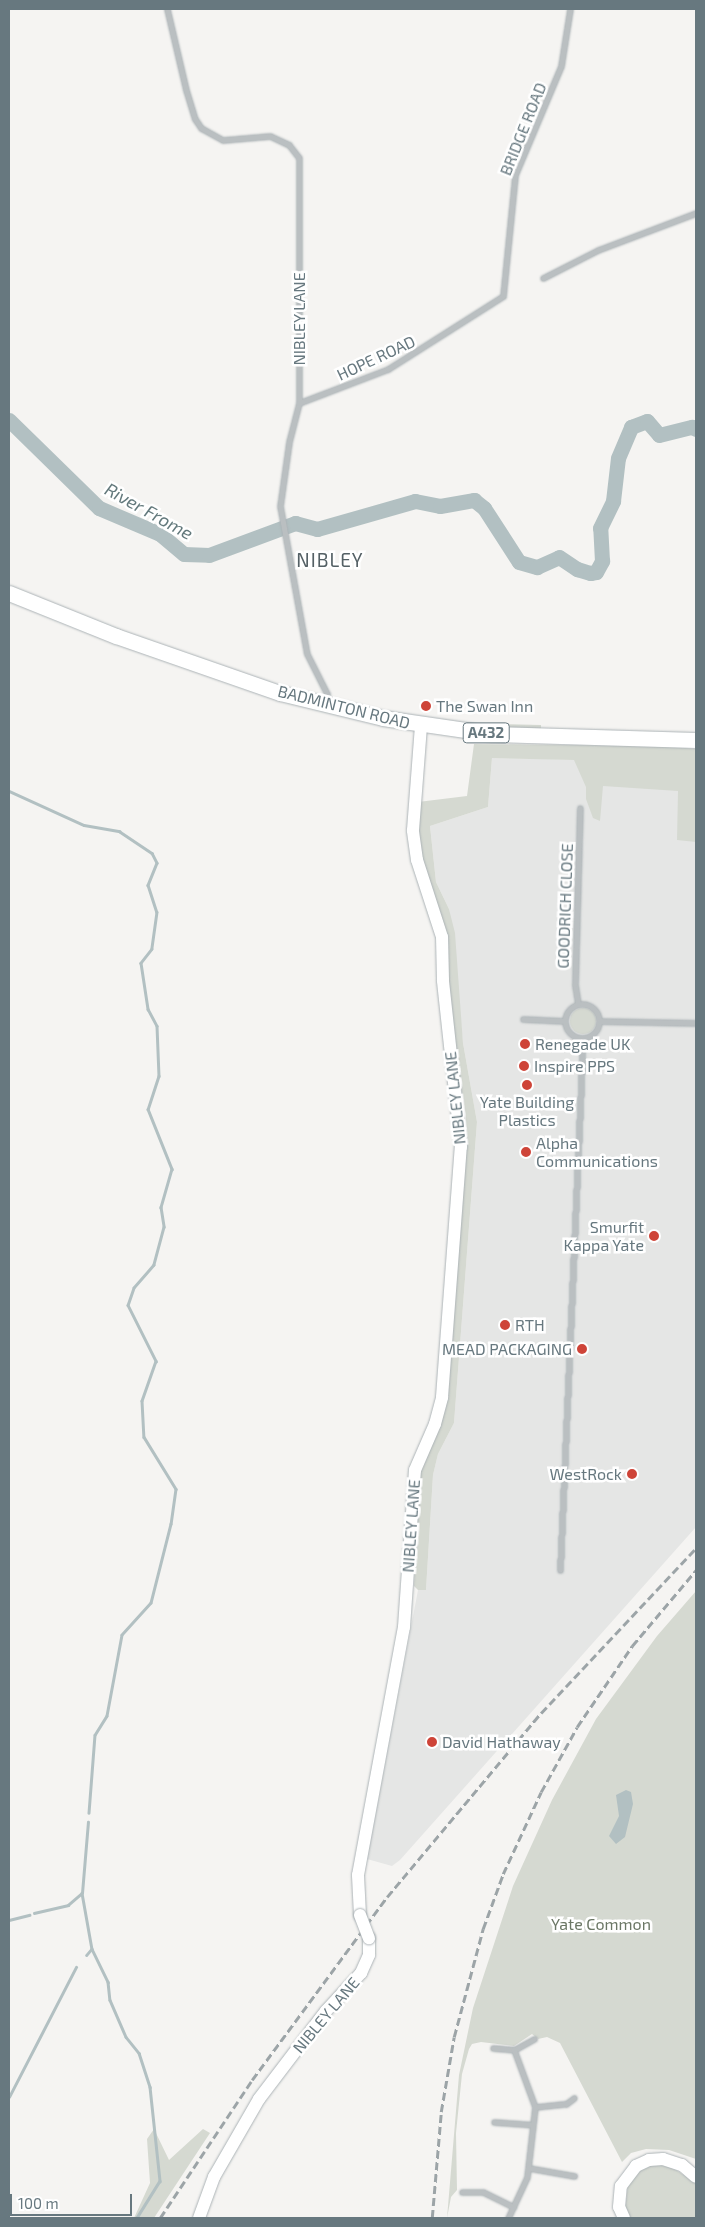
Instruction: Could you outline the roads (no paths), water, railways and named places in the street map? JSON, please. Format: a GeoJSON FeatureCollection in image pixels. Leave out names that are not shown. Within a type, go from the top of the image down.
{"type":"FeatureCollection","features":[{"type":"Feature","properties":{"kind":"main road","name":"BADMINTON ROAD"},"geometry":{"type":"LineString","coordinates":[[9,593],[116,636],[326,706],[421,726],[527,736],[696,740]]}},
{"type":"Feature","properties":{"kind":"street","name":"NIBLEY LANE"},"geometry":{"type":"LineString","coordinates":[[167,9],[186,90],[195,119],[201,128],[223,140],[270,136],[289,144],[299,158],[299,403],[289,442],[280,506],[308,654],[327,694],[326,706]]}},
{"type":"Feature","properties":{"kind":"street","name":"BRIDGE ROAD"},"geometry":{"type":"LineString","coordinates":[[506,290],[506,254],[515,175],[561,66],[570,9]]}},
{"type":"Feature","properties":{"kind":"street"},"geometry":{"type":"LineString","coordinates":[[543,278],[598,250],[696,214]]}},
{"type":"Feature","properties":{"kind":"street","name":"HOPE ROAD"},"geometry":{"type":"LineString","coordinates":[[299,403],[388,369],[503,296],[506,290]]}},
{"type":"Feature","properties":{"kind":"street","name":"NIBLEY LANE"},"geometry":{"type":"LineString","coordinates":[[199,2218],[214,2177],[259,2099],[321,2017],[362,1973],[369,1955],[369,1938],[360,1915],[358,1875],[404,1628],[414,1477],[435,1424],[442,1396],[461,1148],[443,980],[442,937],[418,860],[413,830],[421,726]]}},
{"type":"Feature","properties":{"kind":"street","name":"GOODRICH CLOSE"},"geometry":{"type":"LineString","coordinates":[[578,1004],[575,984],[580,808]]}},
{"type":"Feature","properties":{"kind":"street"},"geometry":{"type":"LineString","coordinates":[[578,1004],[591,1006],[600,1021],[597,1031],[583,1039],[572,1035],[565,1021],[570,1008],[578,1004]]}},
{"type":"Feature","properties":{"kind":"street"},"geometry":{"type":"LineString","coordinates":[[523,1019],[565,1021]]}},
{"type":"Feature","properties":{"kind":"street"},"geometry":{"type":"LineString","coordinates":[[600,1021],[696,1023]]}},
{"type":"Feature","properties":{"kind":"street"},"geometry":{"type":"LineString","coordinates":[[560,1570],[583,1039]]}},
{"type":"Feature","properties":{"kind":"street"},"geometry":{"type":"LineString","coordinates":[[493,2048],[514,2050],[534,2039]]}},
{"type":"Feature","properties":{"kind":"street"},"geometry":{"type":"LineString","coordinates":[[508,2218],[529,2168],[535,2107],[514,2050]]}},
{"type":"Feature","properties":{"kind":"street"},"geometry":{"type":"LineString","coordinates":[[535,2107],[566,2104],[574,2098]]}},
{"type":"Feature","properties":{"kind":"street"},"geometry":{"type":"LineString","coordinates":[[494,2122],[533,2125]]}},
{"type":"Feature","properties":{"kind":"street"},"geometry":{"type":"LineString","coordinates":[[619,2214],[621,2186],[636,2166],[649,2160],[663,2159],[694,2172]]}},
{"type":"Feature","properties":{"kind":"street"},"geometry":{"type":"LineString","coordinates":[[529,2168],[574,2176]]}},
{"type":"Feature","properties":{"kind":"street"},"geometry":{"type":"LineString","coordinates":[[462,2192],[483,2192],[514,2207]]}},
{"type":"Feature","properties":{"kind":"waterway","name":"River Frome"},"geometry":{"type":"LineString","coordinates":[[9,420],[99,508],[160,534],[184,554],[209,555],[295,523],[317,529],[415,501],[440,506],[474,500],[484,508],[519,562],[537,567],[559,557],[577,569],[590,573],[596,572],[602,561],[600,528],[613,501],[618,458],[631,427],[647,421],[659,435],[692,427],[696,429]]}},
{"type":"Feature","properties":{"kind":"waterway"},"geometry":{"type":"LineString","coordinates":[[9,791],[84,825],[119,831],[152,853],[157,863],[148,885],[157,912],[152,949],[141,963],[148,1009],[157,1026],[159,1076],[148,1109],[172,1169],[161,1207],[164,1227],[154,1265],[134,1288],[128,1305],[156,1361],[142,1401],[144,1437],[176,1489],[171,1524],[151,1603],[122,1635],[107,1716],[95,1735],[89,1813]]}},
{"type":"Feature","properties":{"kind":"waterway"},"geometry":{"type":"LineString","coordinates":[[34,1913],[68,1905],[82,1893],[88,1822]]}},
{"type":"Feature","properties":{"kind":"waterway"},"geometry":{"type":"LineString","coordinates":[[82,1893],[92,1949],[87,1955]]}},
{"type":"Feature","properties":{"kind":"waterway"},"geometry":{"type":"LineString","coordinates":[[9,1920],[29,1915]]}},
{"type":"Feature","properties":{"kind":"waterway"},"geometry":{"type":"LineString","coordinates":[[92,1949],[108,1982],[110,2000],[126,2037],[139,2053],[150,2087],[160,2181],[137,2218]]}},
{"type":"Feature","properties":{"kind":"waterway"},"geometry":{"type":"LineString","coordinates":[[9,2097],[76,1967]]}},
{"type":"Feature","properties":{"kind":"railway"},"geometry":{"type":"LineString","coordinates":[[160,2218],[252,2080],[387,1897],[541,1713],[696,1548]]}},
{"type":"Feature","properties":{"kind":"railway"},"geometry":{"type":"LineString","coordinates":[[432,2218],[441,2112],[454,2037],[483,1929],[503,1874],[541,1792],[577,1727],[632,1646],[696,1570]]}},
{"type":"Feature","properties":{"kind":"place","name":"The Swan Inn"},"geometry":{"type":"Point","coordinates":[426,706]}},
{"type":"Feature","properties":{"kind":"place","name":"Renegade UK"},"geometry":{"type":"Point","coordinates":[525,1044]}},
{"type":"Feature","properties":{"kind":"place","name":"Inspire PPS"},"geometry":{"type":"Point","coordinates":[524,1066]}},
{"type":"Feature","properties":{"kind":"place","name":"Yate Building Plastics"},"geometry":{"type":"Point","coordinates":[527,1085]}},
{"type":"Feature","properties":{"kind":"place","name":"Alpha Communications"},"geometry":{"type":"Point","coordinates":[526,1152]}},
{"type":"Feature","properties":{"kind":"place","name":"Smurfit Kappa Yate"},"geometry":{"type":"Point","coordinates":[654,1236]}},
{"type":"Feature","properties":{"kind":"place","name":"RTH"},"geometry":{"type":"Point","coordinates":[505,1325]}},
{"type":"Feature","properties":{"kind":"place","name":"MEAD PACKAGING"},"geometry":{"type":"Point","coordinates":[582,1349]}},
{"type":"Feature","properties":{"kind":"place","name":"WestRock"},"geometry":{"type":"Point","coordinates":[632,1474]}},
{"type":"Feature","properties":{"kind":"place","name":"David Hathaway"},"geometry":{"type":"Point","coordinates":[432,1742]}},
{"type":"Feature","properties":{"kind":"district","name":"NIBLEY"},"geometry":{"type":"Point","coordinates":[330,560]}},
{"type":"Feature","properties":{"kind":"park label","name":"Yate Common"},"geometry":{"type":"Point","coordinates":[601,1924]}}]}
